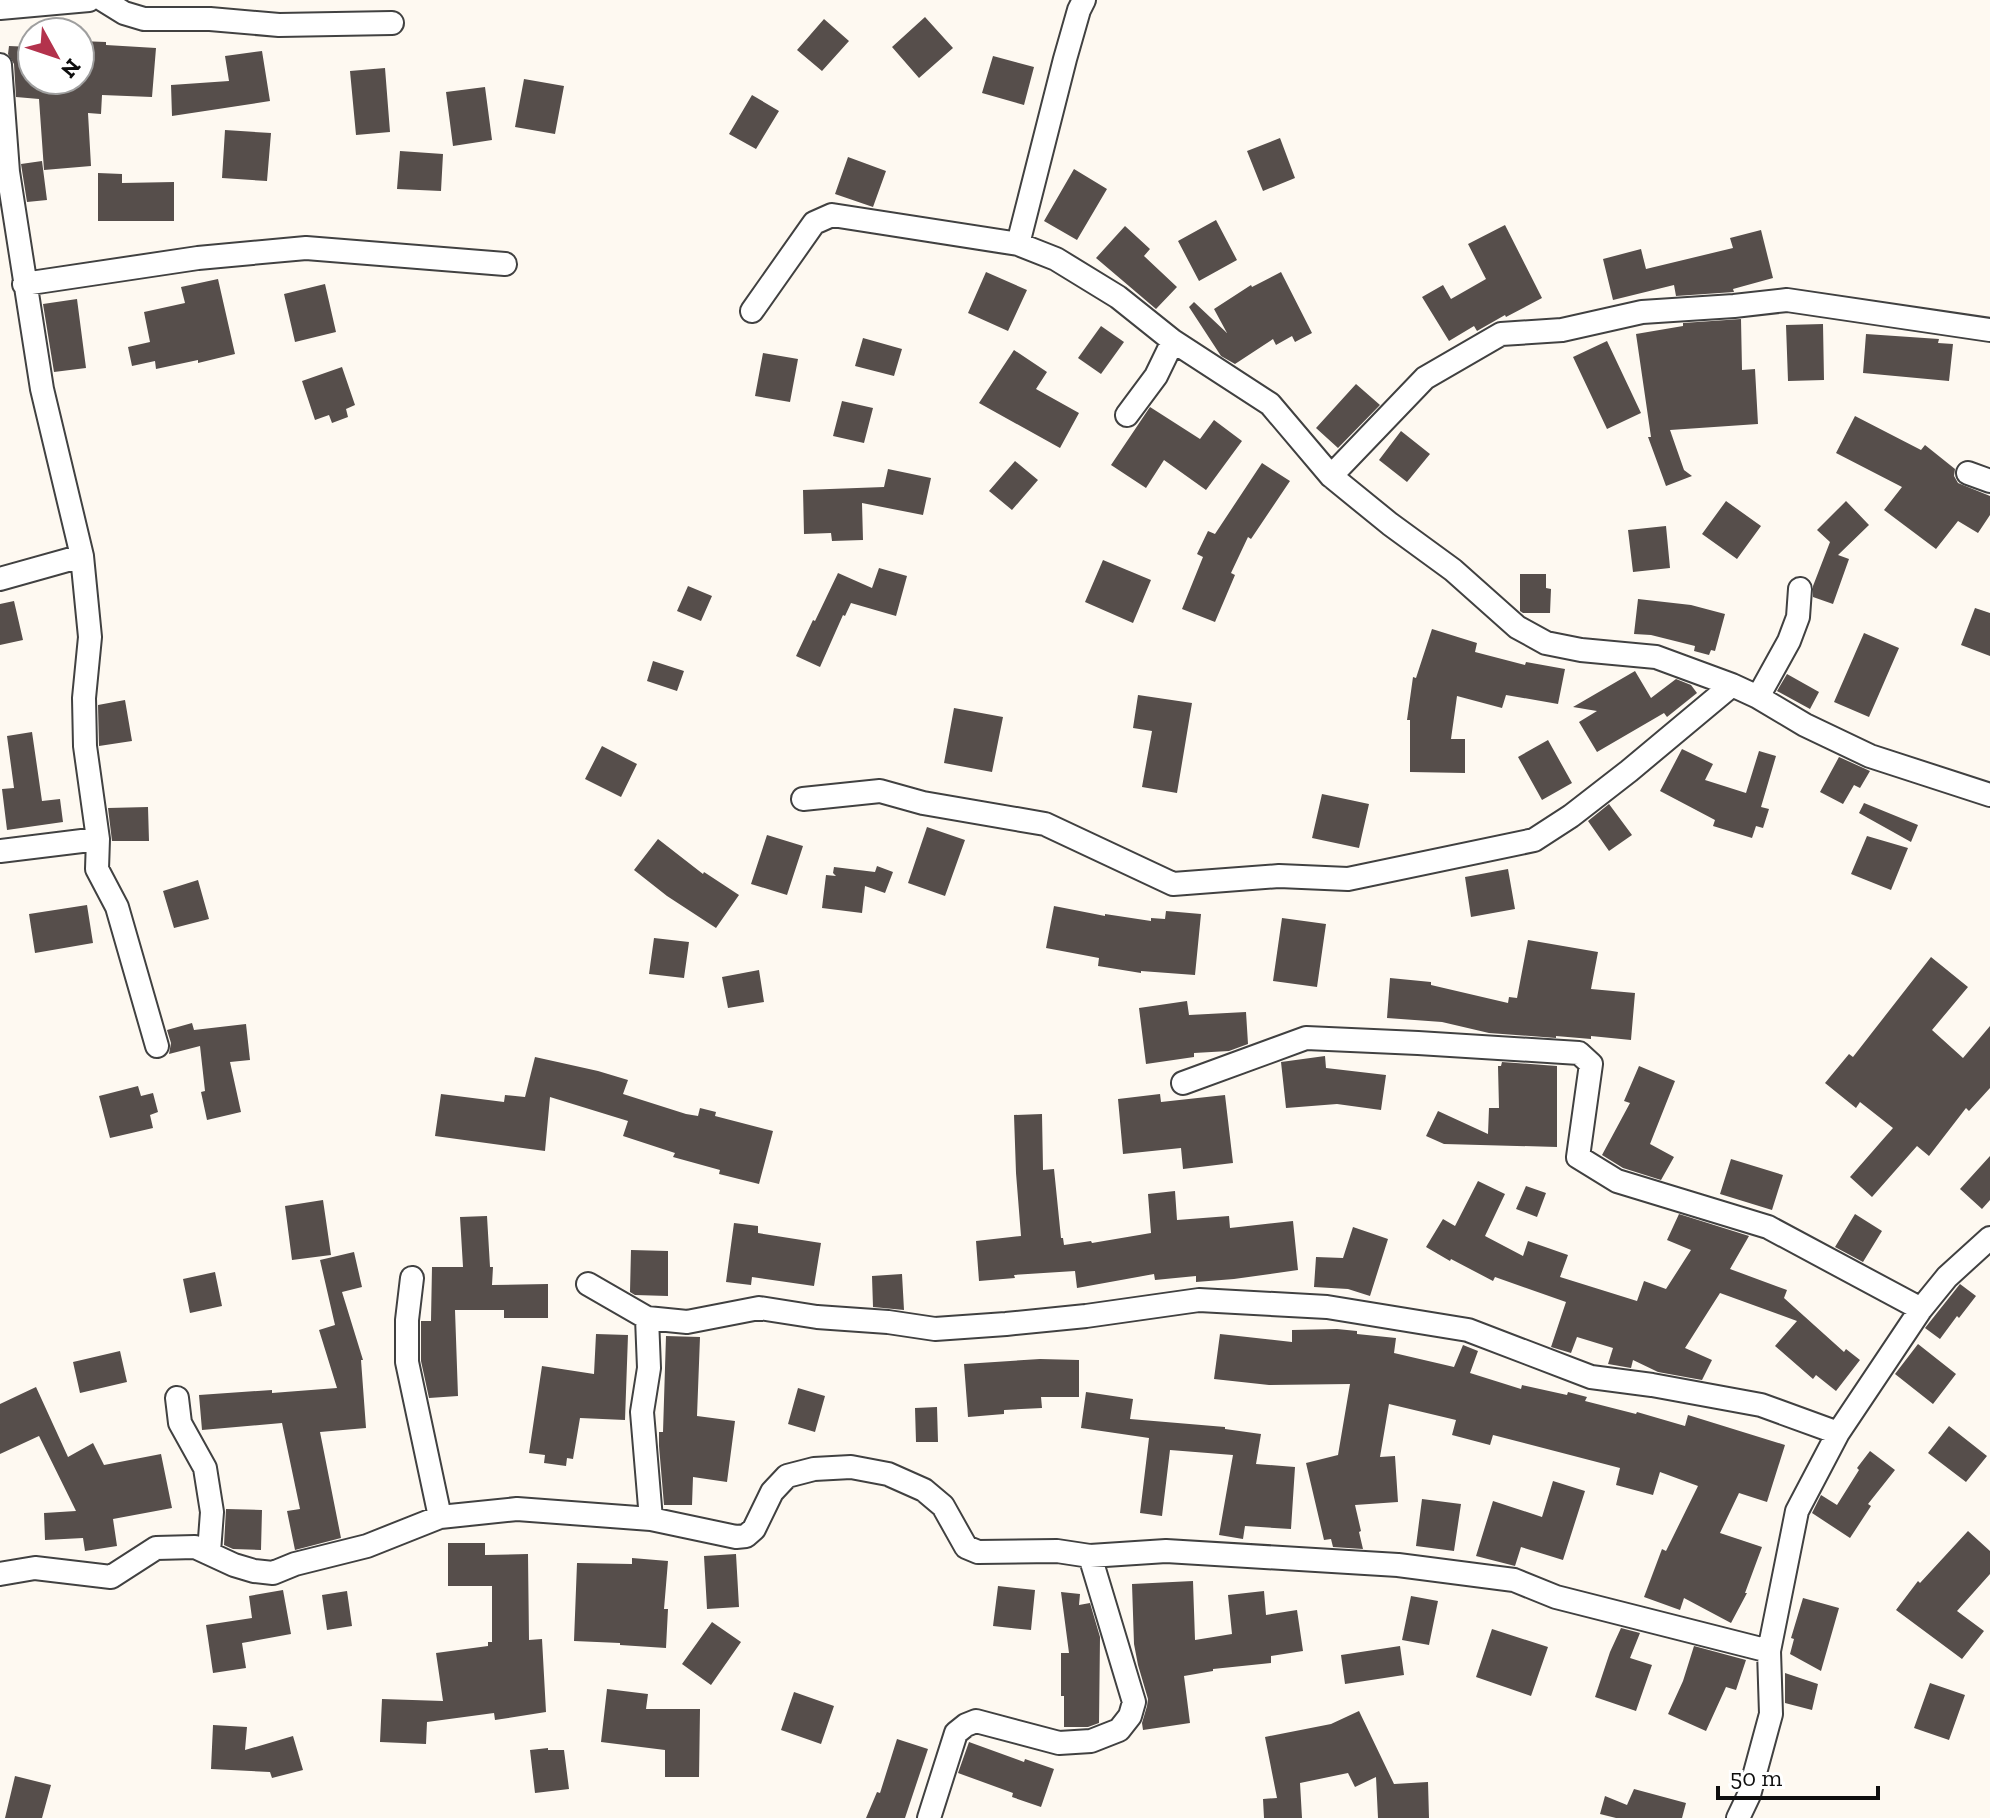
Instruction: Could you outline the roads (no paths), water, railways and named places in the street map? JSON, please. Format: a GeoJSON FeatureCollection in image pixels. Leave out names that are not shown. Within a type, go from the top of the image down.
{"type":"FeatureCollection","features":[{"type":"Feature","properties":{"kind":"street"},"geometry":{"type":"LineString","coordinates":[[0,8],[89,0]]}},
{"type":"Feature","properties":{"kind":"street"},"geometry":{"type":"LineString","coordinates":[[103,0],[124,13],[144,19],[211,10],[279,25],[392,23]]}},
{"type":"Feature","properties":{"kind":"street"},"geometry":{"type":"LineString","coordinates":[[1018,244],[1065,59],[1084,0]]}},
{"type":"Feature","properties":{"kind":"street"},"geometry":{"type":"LineString","coordinates":[[0,65],[8,172],[24,284],[42,389],[82,556],[90,637],[84,698],[85,746],[98,839],[97,869],[117,907],[157,1046]]}},
{"type":"Feature","properties":{"kind":"street"},"geometry":{"type":"LineString","coordinates":[[752,311],[814,223],[832,215],[1018,244],[1056,259],[1118,297],[1173,341],[1270,404],[1331,476],[1453,570],[1517,627],[1546,643],[1581,650],[1656,657],[1758,697],[1805,725],[1870,756],[1990,795]]}},
{"type":"Feature","properties":{"kind":"street"},"geometry":{"type":"LineString","coordinates":[[24,284],[198,258],[306,248],[505,264]]}},
{"type":"Feature","properties":{"kind":"street"},"geometry":{"type":"LineString","coordinates":[[1331,476],[1425,378],[1501,334],[1562,330],[1642,312],[1787,300],[1990,330]]}},
{"type":"Feature","properties":{"kind":"street"},"geometry":{"type":"LineString","coordinates":[[1127,415],[1156,376],[1173,341]]}},
{"type":"Feature","properties":{"kind":"street"},"geometry":{"type":"LineString","coordinates":[[1968,473],[1990,481]]}},
{"type":"Feature","properties":{"kind":"street"},"geometry":{"type":"LineString","coordinates":[[0,579],[82,556]]}},
{"type":"Feature","properties":{"kind":"street"},"geometry":{"type":"LineString","coordinates":[[1758,697],[1789,641],[1798,617],[1800,589]]}},
{"type":"Feature","properties":{"kind":"street"},"geometry":{"type":"LineString","coordinates":[[803,799],[880,791],[923,803],[1045,824],[1173,884],[1279,876],[1348,879],[1534,840],[1617,780],[1732,685]]}},
{"type":"Feature","properties":{"kind":"street"},"geometry":{"type":"LineString","coordinates":[[0,851],[98,839]]}},
{"type":"Feature","properties":{"kind":"street"},"geometry":{"type":"LineString","coordinates":[[1183,1083],[1306,1038],[1579,1053],[1591,1064],[1578,1157],[1617,1181],[1768,1227],[1921,1309]]}},
{"type":"Feature","properties":{"kind":"street"},"geometry":{"type":"LineString","coordinates":[[1738,1818],[1749,1795],[1771,1714],[1769,1651],[1797,1511],[1838,1433],[1921,1309],[1947,1277],[1990,1238]]}},
{"type":"Feature","properties":{"kind":"street"},"geometry":{"type":"LineString","coordinates":[[412,1278],[407,1320],[407,1362],[440,1517]]}},
{"type":"Feature","properties":{"kind":"street"},"geometry":{"type":"LineString","coordinates":[[588,1284],[647,1318],[687,1322],[759,1308],[935,1329],[1043,1321],[1199,1300],[1327,1307],[1468,1330],[1591,1377],[1761,1405],[1838,1433]]}},
{"type":"Feature","properties":{"kind":"street"},"geometry":{"type":"LineString","coordinates":[[647,1318],[649,1368],[642,1412],[651,1519]]}},
{"type":"Feature","properties":{"kind":"street"},"geometry":{"type":"LineString","coordinates":[[177,1398],[180,1423],[205,1468],[212,1512],[209,1552]]}},
{"type":"Feature","properties":{"kind":"street"},"geometry":{"type":"LineString","coordinates":[[0,1574],[35,1568],[111,1577],[156,1548],[195,1547],[234,1565],[273,1573],[295,1564],[367,1546],[440,1517],[517,1509],[651,1519],[736,1537],[746,1536],[754,1529],[772,1492],[787,1476],[814,1469],[851,1467],[888,1474],[924,1490],[943,1506],[966,1547],[978,1552],[1057,1551],[1090,1556],[1166,1551],[1398,1565],[1514,1580],[1556,1597],[1769,1651]]}},
{"type":"Feature","properties":{"kind":"street"},"geometry":{"type":"LineString","coordinates":[[929,1818],[956,1733],[966,1725],[976,1721],[1059,1743],[1081,1742],[1119,1730],[1130,1716],[1134,1702],[1090,1556]]}}]}
